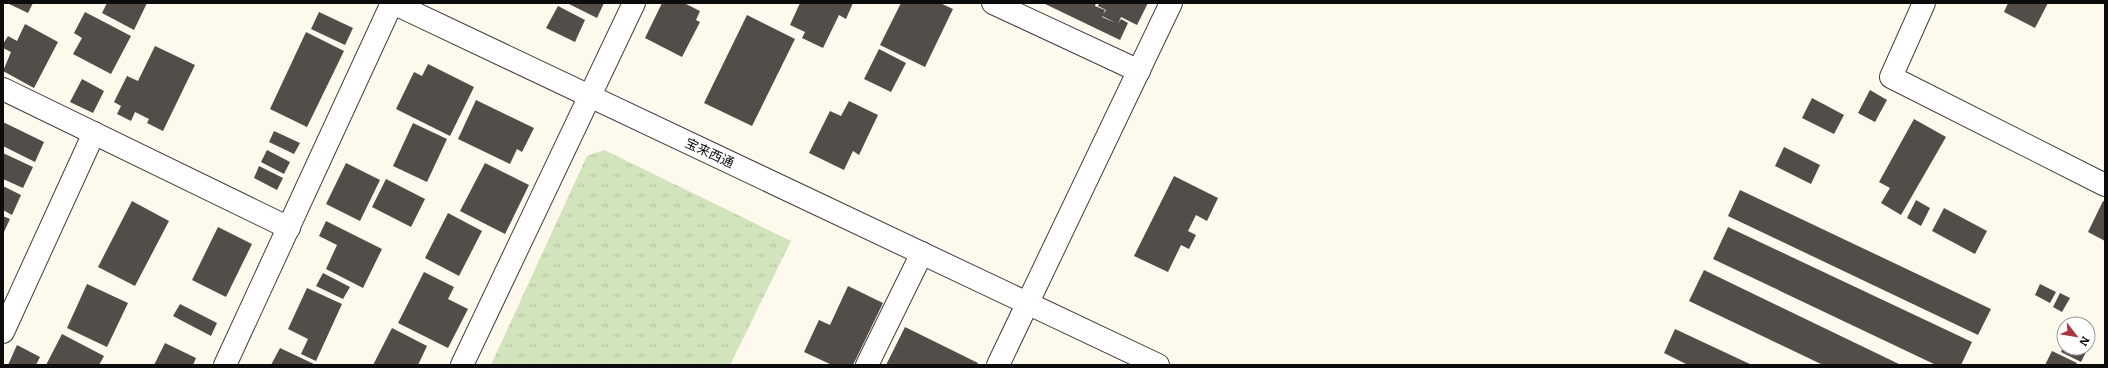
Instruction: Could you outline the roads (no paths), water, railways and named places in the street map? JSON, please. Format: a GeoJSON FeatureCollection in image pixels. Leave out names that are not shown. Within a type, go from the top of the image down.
{"type":"FeatureCollection","features":[{"type":"Feature","properties":{"kind":"street","name":"宝来西通"},"geometry":{"type":"LineString","coordinates":[[392,3],[590,95],[1158,365]]}},
{"type":"Feature","properties":{"kind":"street"},"geometry":{"type":"LineString","coordinates":[[225,365],[290,228],[392,3]]}},
{"type":"Feature","properties":{"kind":"street"},"geometry":{"type":"LineString","coordinates":[[462,365],[634,3]]}},
{"type":"Feature","properties":{"kind":"street"},"geometry":{"type":"LineString","coordinates":[[993,3],[1139,72]]}},
{"type":"Feature","properties":{"kind":"street"},"geometry":{"type":"LineString","coordinates":[[998,365],[1171,3]]}},
{"type":"Feature","properties":{"kind":"street"},"geometry":{"type":"LineString","coordinates":[[1924,3],[1891,77],[2105,185]]}},
{"type":"Feature","properties":{"kind":"street"},"geometry":{"type":"LineString","coordinates":[[3,89],[290,228]]}},
{"type":"Feature","properties":{"kind":"street"},"geometry":{"type":"LineString","coordinates":[[3,332],[94,133]]}},
{"type":"Feature","properties":{"kind":"street"},"geometry":{"type":"LineString","coordinates":[[867,365],[922,253]]}}]}
